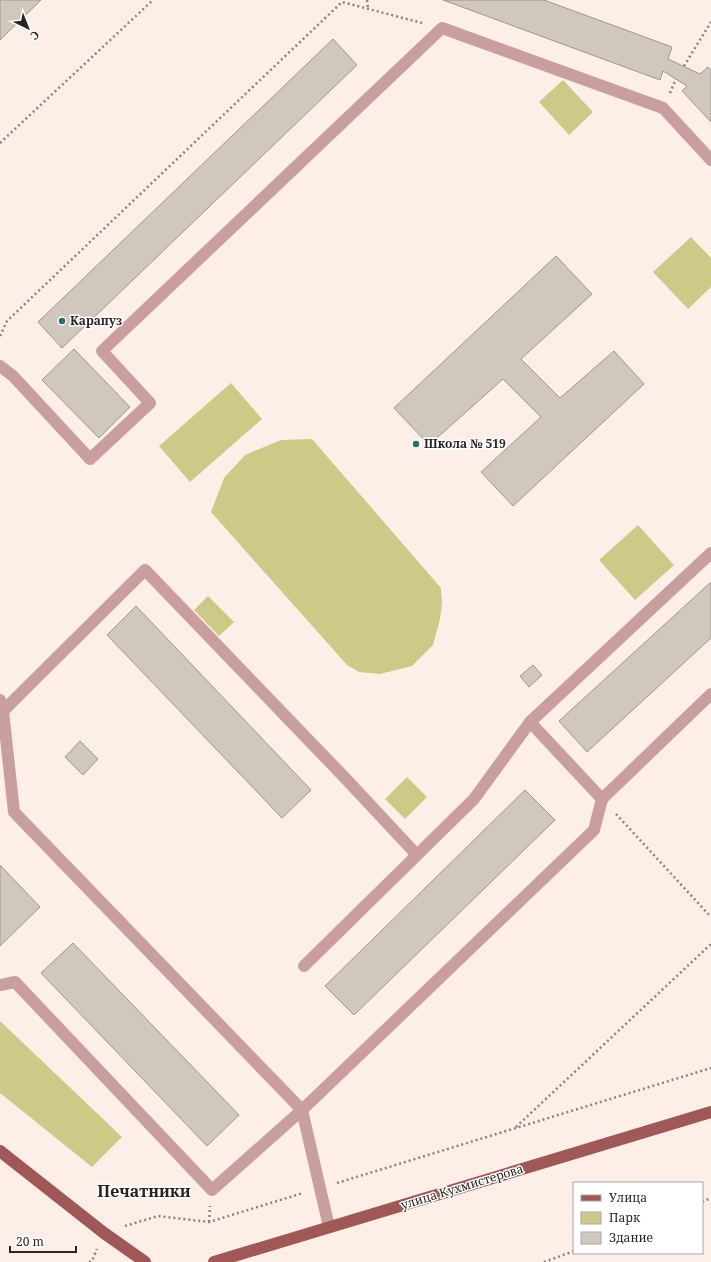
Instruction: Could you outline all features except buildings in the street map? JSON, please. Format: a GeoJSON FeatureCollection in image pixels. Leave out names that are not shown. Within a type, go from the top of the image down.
{"type":"FeatureCollection","features":[{"type":"Feature","properties":{"kind":"main road","name":"улица Кухмистерова"},"geometry":{"type":"LineString","coordinates":[[214,1262],[711,1112]]}},
{"type":"Feature","properties":{"kind":"main road"},"geometry":{"type":"LineString","coordinates":[[0,1151],[104,1233],[145,1262]]}},
{"type":"Feature","properties":{"kind":"lane"},"geometry":{"type":"LineString","coordinates":[[0,366],[13,376],[90,459],[150,403],[102,351],[442,28],[663,108],[711,160]]}},
{"type":"Feature","properties":{"kind":"lane"},"geometry":{"type":"LineString","coordinates":[[304,966],[474,799],[530,722],[711,553]]}},
{"type":"Feature","properties":{"kind":"lane"},"geometry":{"type":"LineString","coordinates":[[329,1227],[302,1110],[14,812],[1,708],[145,570],[417,855]]}},
{"type":"Feature","properties":{"kind":"lane"},"geometry":{"type":"LineString","coordinates":[[0,985],[15,982],[212,1190],[302,1110],[594,830],[602,799],[711,694]]}},
{"type":"Feature","properties":{"kind":"lane"},"geometry":{"type":"LineString","coordinates":[[530,722],[602,799]]}},
{"type":"Feature","properties":{"kind":"path"},"geometry":{"type":"LineString","coordinates":[[0,144],[153,0]]}},
{"type":"Feature","properties":{"kind":"path"},"geometry":{"type":"LineString","coordinates":[[367,0],[368,9]]}},
{"type":"Feature","properties":{"kind":"path"},"geometry":{"type":"LineString","coordinates":[[0,336],[7,321],[342,2],[442,28]]}},
{"type":"Feature","properties":{"kind":"path"},"geometry":{"type":"LineString","coordinates":[[684,66],[711,22]]}},
{"type":"Feature","properties":{"kind":"path"},"geometry":{"type":"LineString","coordinates":[[602,799],[711,916]]}},
{"type":"Feature","properties":{"kind":"path"},"geometry":{"type":"LineString","coordinates":[[515,1128],[711,944]]}},
{"type":"Feature","properties":{"kind":"path"},"geometry":{"type":"LineString","coordinates":[[89,1262],[92,1261],[104,1233],[158,1216],[209,1222],[711,1068]]}},
{"type":"Feature","properties":{"kind":"path"},"geometry":{"type":"LineString","coordinates":[[544,1262],[573,1251]]}},
{"type":"Feature","properties":{"kind":"green space"},"geometry":{"type":"Polygon","coordinates":[[[563,80],[593,112],[569,135],[539,102],[563,80]]]}},
{"type":"Feature","properties":{"kind":"green space"},"geometry":{"type":"Polygon","coordinates":[[[691,237],[711,258],[711,287],[688,309],[653,272],[691,237]]]}},
{"type":"Feature","properties":{"kind":"green space"},"geometry":{"type":"Polygon","coordinates":[[[231,383],[262,419],[190,482],[159,446],[231,383]]]}},
{"type":"Feature","properties":{"kind":"green space"},"geometry":{"type":"Polygon","coordinates":[[[312,439],[441,588],[442,603],[440,619],[433,645],[412,666],[380,674],[359,672],[347,665],[211,512],[224,478],[245,455],[281,440],[312,439]]]}},
{"type":"Feature","properties":{"kind":"green space"},"geometry":{"type":"Polygon","coordinates":[[[638,525],[674,565],[635,600],[599,560],[638,525]]]}},
{"type":"Feature","properties":{"kind":"green space"},"geometry":{"type":"Polygon","coordinates":[[[208,596],[234,622],[219,636],[194,610],[208,596]]]}},
{"type":"Feature","properties":{"kind":"green space"},"geometry":{"type":"Polygon","coordinates":[[[407,777],[427,797],[405,819],[385,799],[407,777]]]}},
{"type":"Feature","properties":{"kind":"green space"},"geometry":{"type":"Polygon","coordinates":[[[0,1021],[122,1137],[92,1167],[0,1093],[0,1021]]]}},
{"type":"Feature","properties":{"kind":"place","name":"Карапуз"},"geometry":{"type":"Point","coordinates":[62,321]}},
{"type":"Feature","properties":{"kind":"place","name":"Школа № 519"},"geometry":{"type":"Point","coordinates":[416,444]}},
{"type":"Feature","properties":{"kind":"district","name":"Печатники"},"geometry":{"type":"Point","coordinates":[144,1191]}}]}
